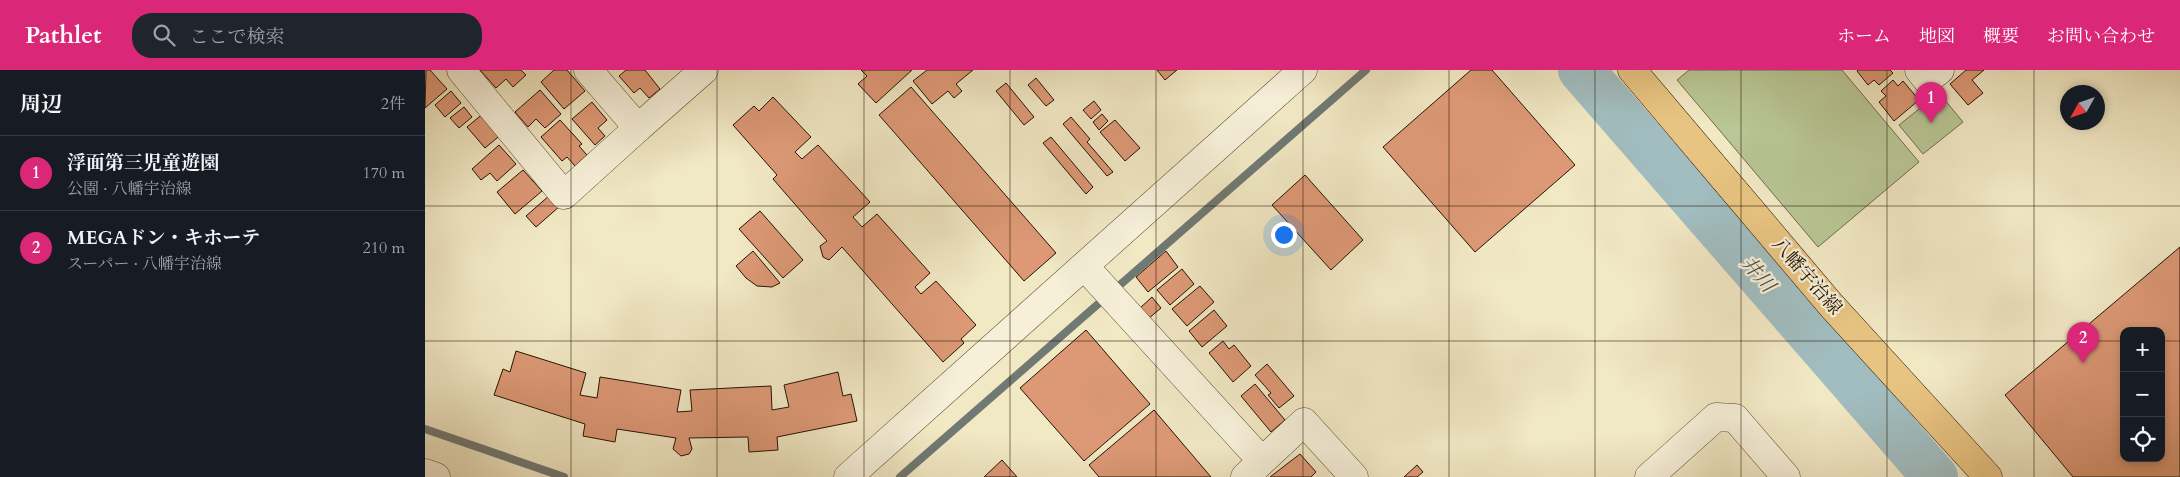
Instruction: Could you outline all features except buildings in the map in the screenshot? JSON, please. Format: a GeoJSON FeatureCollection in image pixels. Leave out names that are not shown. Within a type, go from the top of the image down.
{"type":"FeatureCollection","features":[{"type":"Feature","properties":{"kind":"main road","name":"八幡宇治線"},"geometry":{"type":"LineString","coordinates":[[1633,70],[1831,305],[1988,477]]}},
{"type":"Feature","properties":{"kind":"street"},"geometry":{"type":"LineString","coordinates":[[461,70],[564,195],[704,70]]}},
{"type":"Feature","properties":{"kind":"street"},"geometry":{"type":"LineString","coordinates":[[588,70],[638,128]]}},
{"type":"Feature","properties":{"kind":"street"},"geometry":{"type":"LineString","coordinates":[[848,477],[1100,283],[1303,70]]}},
{"type":"Feature","properties":{"kind":"street"},"geometry":{"type":"LineString","coordinates":[[1919,70],[1927,80],[1939,70]]}},
{"type":"Feature","properties":{"kind":"street"},"geometry":{"type":"LineString","coordinates":[[1100,283],[1254,469],[1304,422],[1354,477]]}},
{"type":"Feature","properties":{"kind":"street"},"geometry":{"type":"LineString","coordinates":[[1654,475],[1716,417],[1735,418],[1786,477]]}},
{"type":"Feature","properties":{"kind":"street"},"geometry":{"type":"LineString","coordinates":[[425,473],[436,477]]}},
{"type":"Feature","properties":{"kind":"green space"},"geometry":{"type":"Polygon","coordinates":[[[1689,70],[1842,70],[1919,162],[1818,247],[1677,80],[1689,70]]]}},
{"type":"Feature","properties":{"kind":"green space"},"geometry":{"type":"Polygon","coordinates":[[[1939,93],[1963,122],[1923,154],[1899,125],[1939,93]]]}},
{"type":"Feature","properties":{"kind":"waterway"},"geometry":{"type":"LineString","coordinates":[[900,477],[1366,70]]}},
{"type":"Feature","properties":{"kind":"waterway","name":"井川"},"geometry":{"type":"LineString","coordinates":[[1581,70],[1935,477]]}},
{"type":"Feature","properties":{"kind":"waterway"},"geometry":{"type":"LineString","coordinates":[[425,429],[564,477]]}},
{"type":"Feature","properties":{"kind":"place","name":"浮面第三児童遊園"},"geometry":{"type":"Point","coordinates":[1931,123]}},
{"type":"Feature","properties":{"kind":"place","name":"MEGAドン・キホーテ"},"geometry":{"type":"Point","coordinates":[2083,363]}}]}
